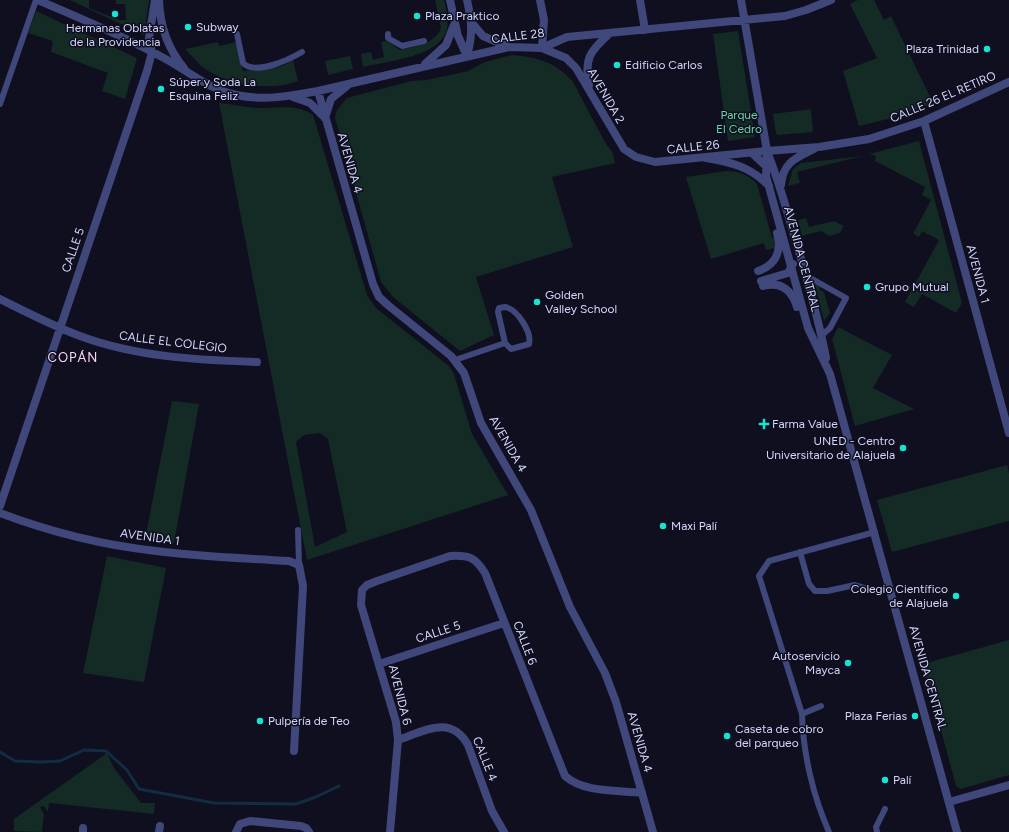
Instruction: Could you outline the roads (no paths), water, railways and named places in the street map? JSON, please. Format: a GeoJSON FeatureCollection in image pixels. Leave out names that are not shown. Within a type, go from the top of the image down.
{"type":"FeatureCollection","features":[{"type":"Feature","properties":{"kind":"street","name":"CALLE 28"},"geometry":{"type":"LineString","coordinates":[[37,0],[152,52],[208,85],[237,96],[257,98],[291,96],[318,91],[509,46],[542,48],[567,38],[796,14],[831,0]]}},
{"type":"Feature","properties":{"kind":"street"},"geometry":{"type":"LineString","coordinates":[[152,52],[149,38],[155,0]]}},
{"type":"Feature","properties":{"kind":"street"},"geometry":{"type":"LineString","coordinates":[[159,0],[161,22],[166,39],[176,58],[188,73]]}},
{"type":"Feature","properties":{"kind":"street"},"geometry":{"type":"LineString","coordinates":[[450,0],[455,24],[467,56]]}},
{"type":"Feature","properties":{"kind":"street"},"geometry":{"type":"LineString","coordinates":[[467,0],[472,23],[471,38],[467,56]]}},
{"type":"Feature","properties":{"kind":"street"},"geometry":{"type":"LineString","coordinates":[[540,0],[544,20],[542,48]]}},
{"type":"Feature","properties":{"kind":"street"},"geometry":{"type":"LineString","coordinates":[[640,0],[646,30]]}},
{"type":"Feature","properties":{"kind":"street","name":"AVENIDA CENTRAL"},"geometry":{"type":"LineString","coordinates":[[741,0],[767,151],[766,176],[808,328],[828,369]]}},
{"type":"Feature","properties":{"kind":"street"},"geometry":{"type":"LineString","coordinates":[[472,23],[483,36],[509,46]]}},
{"type":"Feature","properties":{"kind":"street"},"geometry":{"type":"LineString","coordinates":[[422,66],[446,45],[455,24]]}},
{"type":"Feature","properties":{"kind":"street"},"geometry":{"type":"LineString","coordinates":[[590,90],[587,67],[588,59],[596,46],[609,34]]}},
{"type":"Feature","properties":{"kind":"street"},"geometry":{"type":"LineString","coordinates":[[140,47],[149,38]]}},
{"type":"Feature","properties":{"kind":"street","name":"AVENIDA 2"},"geometry":{"type":"LineString","coordinates":[[542,48],[558,54],[571,63],[581,75],[624,149],[636,157],[645,160]]}},
{"type":"Feature","properties":{"kind":"street","name":"CALLE 5"},"geometry":{"type":"LineString","coordinates":[[0,506],[152,52]]}},
{"type":"Feature","properties":{"kind":"street","name":"CALLE 26 EL RETIRO"},"geometry":{"type":"LineString","coordinates":[[767,151],[869,139],[924,121],[1009,82]]}},
{"type":"Feature","properties":{"kind":"street"},"geometry":{"type":"LineString","coordinates":[[291,96],[310,103],[325,118],[331,99],[350,83]]}},
{"type":"Feature","properties":{"kind":"street","name":"AVENIDA 4"},"geometry":{"type":"LineString","coordinates":[[318,91],[373,284],[379,297],[455,360],[464,373],[481,423],[531,510],[570,607],[605,673],[616,702],[653,832]]}},
{"type":"Feature","properties":{"kind":"street","name":"AVENIDA 1"},"geometry":{"type":"LineString","coordinates":[[924,121],[1009,433]]}},
{"type":"Feature","properties":{"kind":"street"},"geometry":{"type":"LineString","coordinates":[[784,199],[781,185],[785,169],[796,158],[819,146]]}},
{"type":"Feature","properties":{"kind":"street","name":"AVENIDA CENTRAL"},"geometry":{"type":"LineString","coordinates":[[767,151],[784,199],[806,275],[822,335],[828,369],[875,532],[957,832]]}},
{"type":"Feature","properties":{"kind":"street","name":"CALLE 26"},"geometry":{"type":"LineString","coordinates":[[645,160],[664,162],[767,151]]}},
{"type":"Feature","properties":{"kind":"street"},"geometry":{"type":"LineString","coordinates":[[752,153],[767,166],[772,175],[795,258],[792,268],[788,272],[760,278]]}},
{"type":"Feature","properties":{"kind":"street"},"geometry":{"type":"LineString","coordinates":[[706,158],[730,162],[746,167],[760,177],[770,187]]}},
{"type":"Feature","properties":{"kind":"street"},"geometry":{"type":"LineString","coordinates":[[760,278],[764,269],[773,262],[779,248],[772,213],[774,203]]}},
{"type":"Feature","properties":{"kind":"street"},"geometry":{"type":"LineString","coordinates":[[792,268],[800,276],[806,295],[813,304]]}},
{"type":"Feature","properties":{"kind":"street"},"geometry":{"type":"LineString","coordinates":[[760,278],[771,284],[780,286],[791,293],[803,327],[818,349]]}},
{"type":"Feature","properties":{"kind":"street","name":"CALLE EL COLEGIO"},"geometry":{"type":"LineString","coordinates":[[0,300],[81,336],[116,347],[173,356],[257,362]]}},
{"type":"Feature","properties":{"kind":"street"},"geometry":{"type":"LineString","coordinates":[[801,300],[809,308],[814,325],[822,335]]}},
{"type":"Feature","properties":{"kind":"street","name":"AVENIDA 1"},"geometry":{"type":"LineString","coordinates":[[0,513],[70,536],[139,549],[289,561],[299,565]]}},
{"type":"Feature","properties":{"kind":"street","name":"CALLE 6"},"geometry":{"type":"LineString","coordinates":[[362,590],[367,585],[377,581],[450,556],[466,556],[478,561],[485,573],[565,776],[589,787],[642,793]]}},
{"type":"Feature","properties":{"kind":"street"},"geometry":{"type":"LineString","coordinates":[[294,751],[303,586],[299,565]]}},
{"type":"Feature","properties":{"kind":"street","name":"AVENIDA 6"},"geometry":{"type":"LineString","coordinates":[[362,590],[361,605],[396,722],[398,740],[390,832]]}},
{"type":"Feature","properties":{"kind":"street","name":"CALLE 5"},"geometry":{"type":"LineString","coordinates":[[379,664],[504,624]]}},
{"type":"Feature","properties":{"kind":"street","name":"CALLE 4"},"geometry":{"type":"LineString","coordinates":[[398,740],[435,728],[454,729],[462,735],[468,745],[492,811],[504,832]]}},
{"type":"Feature","properties":{"kind":"street"},"geometry":{"type":"LineString","coordinates":[[949,802],[1009,785]]}},
{"type":"Feature","properties":{"kind":"street"},"geometry":{"type":"LineString","coordinates":[[236,832],[240,824],[250,821],[301,826],[309,832]]}},
{"type":"Feature","properties":{"kind":"lane"},"geometry":{"type":"LineString","coordinates":[[0,104],[37,0]]}},
{"type":"Feature","properties":{"kind":"lane"},"geometry":{"type":"LineString","coordinates":[[237,34],[243,63],[251,68],[281,64],[302,52]]}},
{"type":"Feature","properties":{"kind":"lane"},"geometry":{"type":"LineString","coordinates":[[388,34],[388,38],[402,46],[424,41]]}},
{"type":"Feature","properties":{"kind":"lane"},"geometry":{"type":"LineString","coordinates":[[806,275],[846,298],[830,328],[822,335]]}},
{"type":"Feature","properties":{"kind":"lane"},"geometry":{"type":"LineString","coordinates":[[505,307],[518,316],[530,340],[529,344],[511,349],[504,343],[498,312],[500,308],[505,307]]}},
{"type":"Feature","properties":{"kind":"lane"},"geometry":{"type":"LineString","coordinates":[[455,360],[504,343]]}},
{"type":"Feature","properties":{"kind":"lane"},"geometry":{"type":"LineString","coordinates":[[298,530],[299,565]]}},
{"type":"Feature","properties":{"kind":"lane"},"geometry":{"type":"LineString","coordinates":[[829,832],[816,796],[802,735],[802,714],[759,576],[769,561],[875,532]]}},
{"type":"Feature","properties":{"kind":"lane"},"geometry":{"type":"LineString","coordinates":[[800,552],[809,584],[814,591],[827,591],[856,585],[868,589]]}},
{"type":"Feature","properties":{"kind":"lane"},"geometry":{"type":"LineString","coordinates":[[802,714],[821,706]]}},
{"type":"Feature","properties":{"kind":"lane"},"geometry":{"type":"LineString","coordinates":[[877,832],[876,827],[885,809]]}},
{"type":"Feature","properties":{"kind":"waterway"},"geometry":{"type":"LineString","coordinates":[[0,752],[15,761],[40,762],[60,761],[84,750],[106,751],[127,770],[139,789],[214,803],[296,804],[316,797],[339,786]]}},
{"type":"Feature","properties":{"kind":"place","name":"Hermanas Oblatas de la Providencia"},"geometry":{"type":"Point","coordinates":[115,14]}},
{"type":"Feature","properties":{"kind":"place","name":"Plaza Praktico"},"geometry":{"type":"Point","coordinates":[417,16]}},
{"type":"Feature","properties":{"kind":"place","name":"Subway"},"geometry":{"type":"Point","coordinates":[188,27]}},
{"type":"Feature","properties":{"kind":"place","name":"Plaza Trinidad"},"geometry":{"type":"Point","coordinates":[987,49]}},
{"type":"Feature","properties":{"kind":"place","name":"Edificio Carlos"},"geometry":{"type":"Point","coordinates":[617,65]}},
{"type":"Feature","properties":{"kind":"place","name":"Súper y Soda La Esquina Feliz"},"geometry":{"type":"Point","coordinates":[161,89]}},
{"type":"Feature","properties":{"kind":"place","name":"Grupo Mutual"},"geometry":{"type":"Point","coordinates":[867,287]}},
{"type":"Feature","properties":{"kind":"place","name":"Golden Valley School"},"geometry":{"type":"Point","coordinates":[537,302]}},
{"type":"Feature","properties":{"kind":"place","name":"Farma Value"},"geometry":{"type":"Point","coordinates":[764,424]}},
{"type":"Feature","properties":{"kind":"place","name":"UNED - Centro Universitario de Alajuela"},"geometry":{"type":"Point","coordinates":[903,448]}},
{"type":"Feature","properties":{"kind":"place","name":"Maxi Palí"},"geometry":{"type":"Point","coordinates":[663,526]}},
{"type":"Feature","properties":{"kind":"place","name":"Colegio Científico de Alajuela"},"geometry":{"type":"Point","coordinates":[956,596]}},
{"type":"Feature","properties":{"kind":"place","name":"Autoservicio Mayca"},"geometry":{"type":"Point","coordinates":[848,663]}},
{"type":"Feature","properties":{"kind":"place","name":"Plaza Ferias"},"geometry":{"type":"Point","coordinates":[915,716]}},
{"type":"Feature","properties":{"kind":"place","name":"Pulpería de Teo"},"geometry":{"type":"Point","coordinates":[260,721]}},
{"type":"Feature","properties":{"kind":"place","name":"Caseta de cobro del parqueo"},"geometry":{"type":"Point","coordinates":[727,736]}},
{"type":"Feature","properties":{"kind":"place","name":"Palí"},"geometry":{"type":"Point","coordinates":[885,780]}},
{"type":"Feature","properties":{"kind":"district","name":"COPÁN"},"geometry":{"type":"Point","coordinates":[73,357]}},
{"type":"Feature","properties":{"kind":"park label","name":"Parque El Cedro"},"geometry":{"type":"Point","coordinates":[739,122]}}]}
